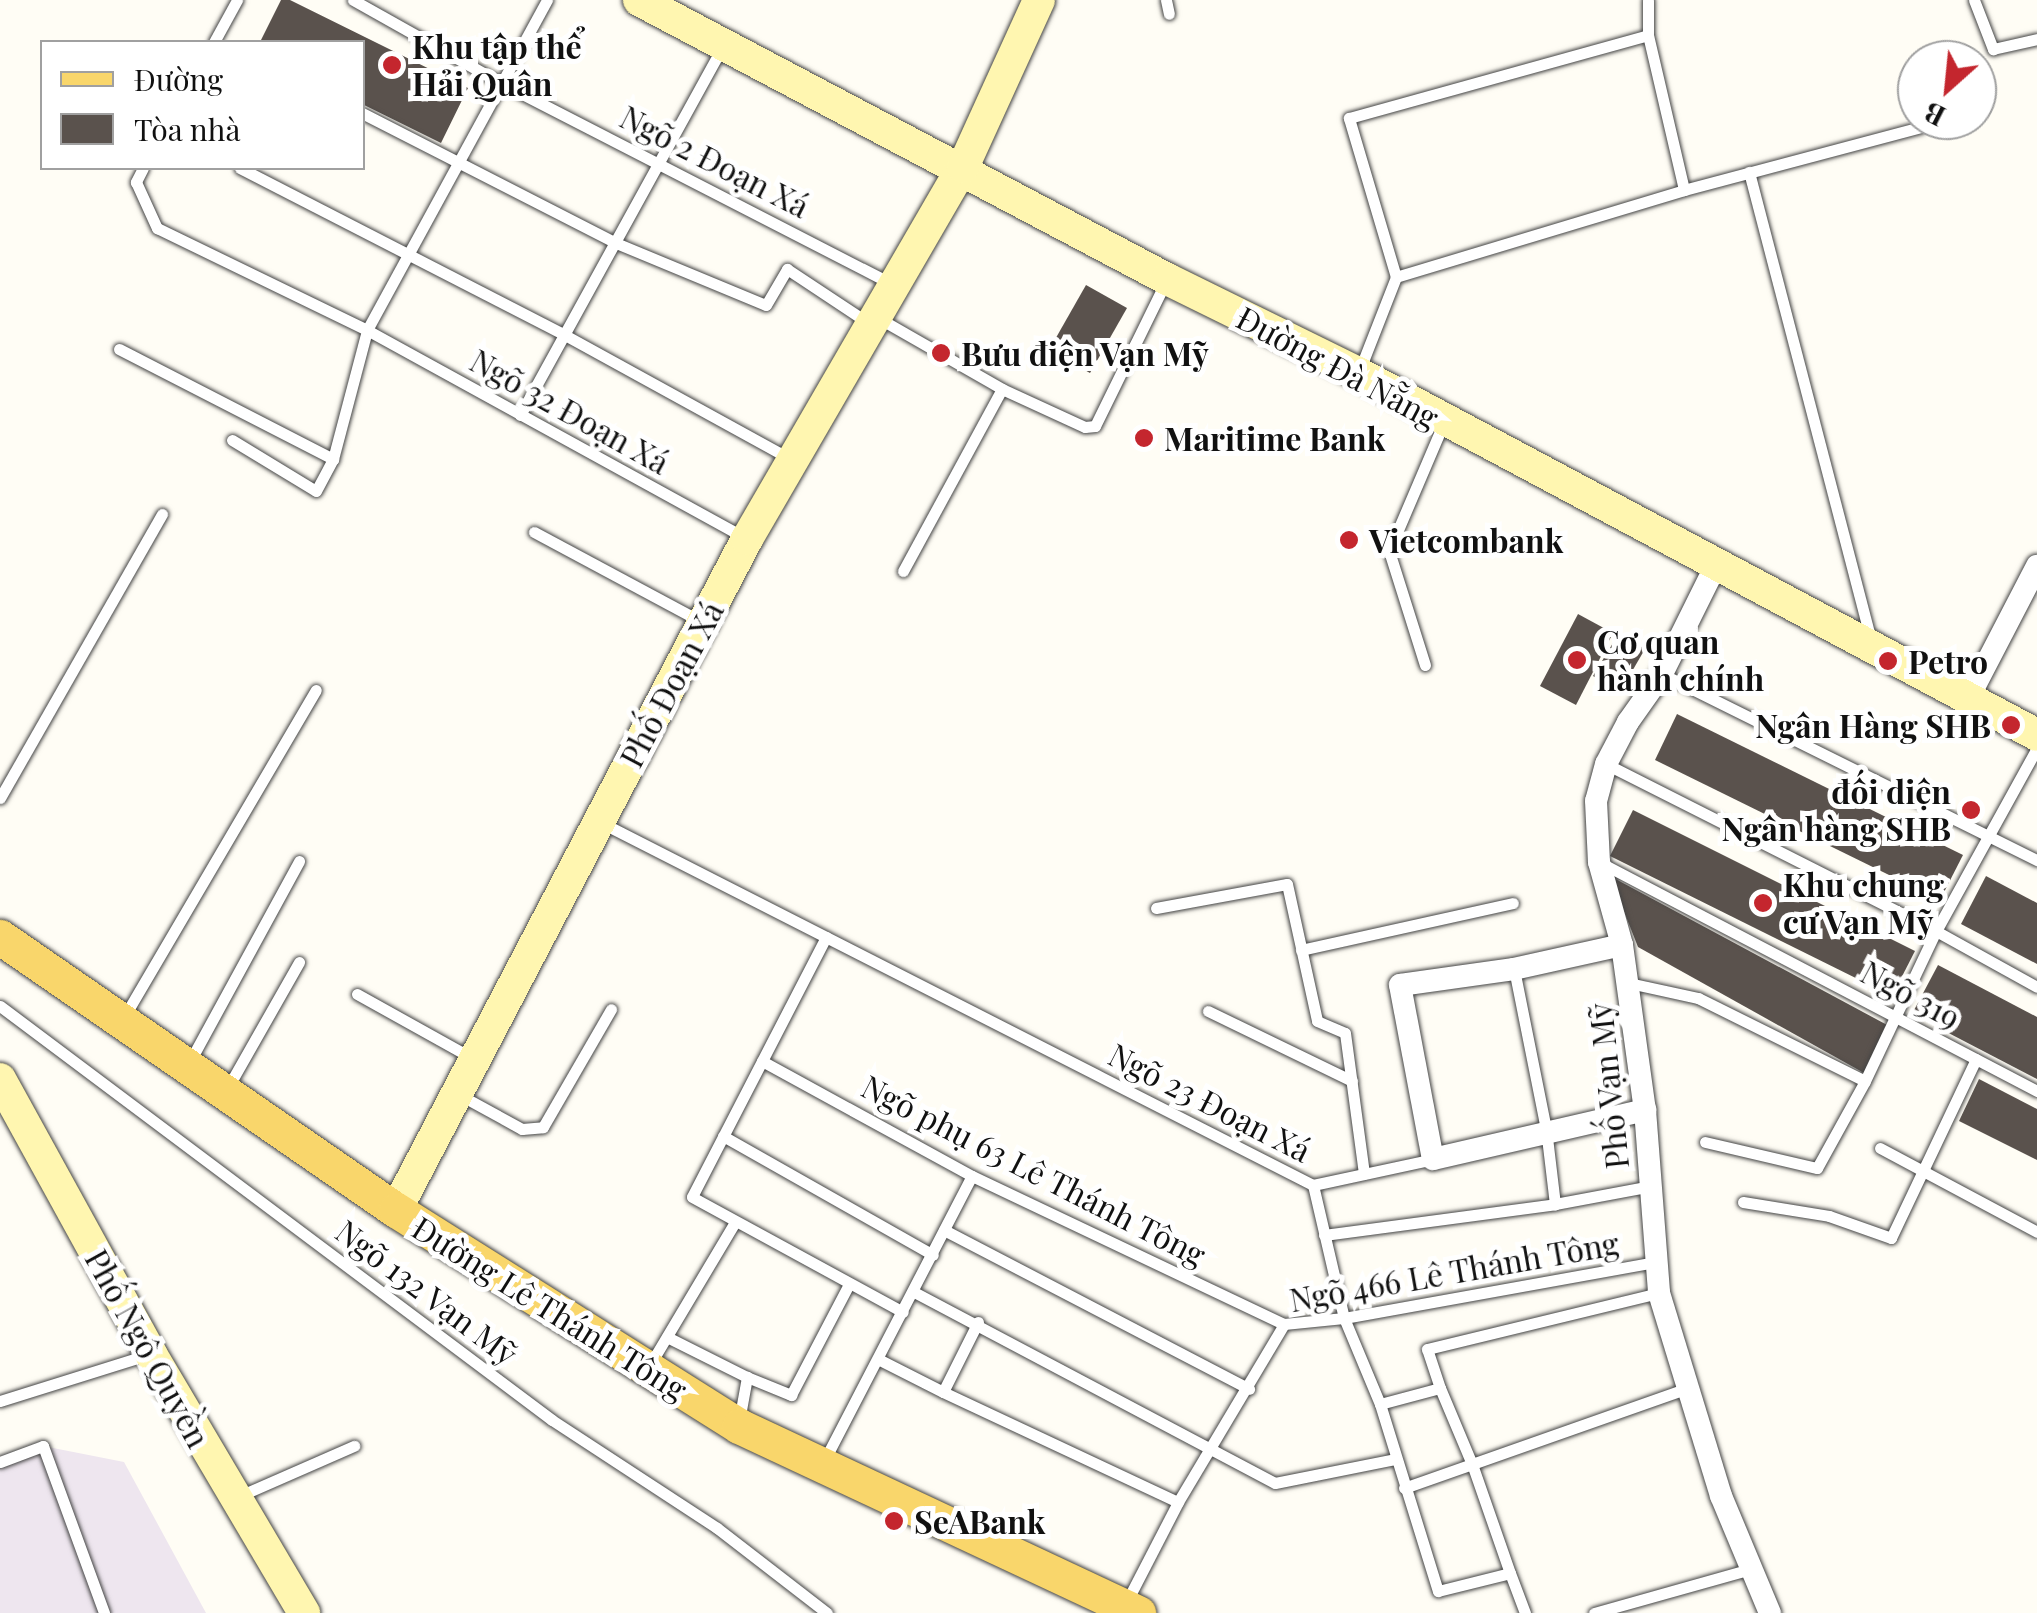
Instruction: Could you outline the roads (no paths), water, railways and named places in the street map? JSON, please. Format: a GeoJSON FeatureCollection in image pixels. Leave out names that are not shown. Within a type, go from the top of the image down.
{"type":"FeatureCollection","features":[{"type":"Feature","properties":{"kind":"main road","name":"Đường Lê Thánh Tông"},"geometry":{"type":"LineString","coordinates":[[0,938],[396,1210],[738,1426],[1131,1610]]}},
{"type":"Feature","properties":{"kind":"street","name":"Đường Đà Nẵng"},"geometry":{"type":"LineString","coordinates":[[639,0],[963,167],[1167,280],[1358,373],[1715,567],[2037,735]]}},
{"type":"Feature","properties":{"kind":"street","name":"Phố Đoạn Xá"},"geometry":{"type":"LineString","coordinates":[[396,1210],[747,539],[963,167],[1039,0]]}},
{"type":"Feature","properties":{"kind":"street"},"geometry":{"type":"LineString","coordinates":[[1968,699],[2037,566]]}},
{"type":"Feature","properties":{"kind":"street","name":"Phố Vạn Mỹ"},"geometry":{"type":"LineString","coordinates":[[1715,567],[1662,674],[1628,722],[1606,764],[1596,801],[1599,862],[1629,984],[1645,1110],[1659,1293],[1691,1387],[1720,1496],[1770,1613]]}},
{"type":"Feature","properties":{"kind":"street"},"geometry":{"type":"LineString","coordinates":[[1622,945],[1514,970],[1400,984],[1432,1159],[1546,1129],[1645,1110]]}},
{"type":"Feature","properties":{"kind":"street","name":"Phố Ngô Quyền"},"geometry":{"type":"LineString","coordinates":[[0,1079],[9,1120],[304,1613]]}},
{"type":"Feature","properties":{"kind":"lane"},"geometry":{"type":"LineString","coordinates":[[220,40],[237,0]]}},
{"type":"Feature","properties":{"kind":"lane","name":"Ngõ 2 Đoạn Xá"},"geometry":{"type":"LineString","coordinates":[[353,0],[501,83],[894,284]]}},
{"type":"Feature","properties":{"kind":"lane"},"geometry":{"type":"LineString","coordinates":[[232,440],[316,491],[333,458],[367,330],[547,0]]}},
{"type":"Feature","properties":{"kind":"lane"},"geometry":{"type":"LineString","coordinates":[[1166,0],[1169,14]]}},
{"type":"Feature","properties":{"kind":"lane"},"geometry":{"type":"LineString","coordinates":[[1648,0],[1648,35],[1684,190]]}},
{"type":"Feature","properties":{"kind":"lane"},"geometry":{"type":"LineString","coordinates":[[1974,0],[1994,48],[2037,40]]}},
{"type":"Feature","properties":{"kind":"lane"},"geometry":{"type":"LineString","coordinates":[[1358,373],[1396,277],[1349,118],[1648,35]]}},
{"type":"Feature","properties":{"kind":"lane"},"geometry":{"type":"LineString","coordinates":[[520,415],[724,44]]}},
{"type":"Feature","properties":{"kind":"lane"},"geometry":{"type":"LineString","coordinates":[[365,115],[616,242],[766,304],[787,269],[872,320],[1002,389],[1084,427],[1095,426],[1167,280]]}},
{"type":"Feature","properties":{"kind":"lane"},"geometry":{"type":"LineString","coordinates":[[1396,277],[1684,190],[1897,134]]}},
{"type":"Feature","properties":{"kind":"lane","name":"Ngõ 32 Đoạn Xá"},"geometry":{"type":"LineString","coordinates":[[143,170],[136,182],[157,228],[367,330],[747,539]]}},
{"type":"Feature","properties":{"kind":"lane"},"geometry":{"type":"LineString","coordinates":[[244,170],[563,334],[792,460]]}},
{"type":"Feature","properties":{"kind":"lane"},"geometry":{"type":"LineString","coordinates":[[1749,172],[1875,652]]}},
{"type":"Feature","properties":{"kind":"lane"},"geometry":{"type":"LineString","coordinates":[[118,350],[333,458]]}},
{"type":"Feature","properties":{"kind":"lane"},"geometry":{"type":"LineString","coordinates":[[903,571],[1002,389]]}},
{"type":"Feature","properties":{"kind":"lane"},"geometry":{"type":"LineString","coordinates":[[1425,665],[1389,551],[1444,422]]}},
{"type":"Feature","properties":{"kind":"lane"},"geometry":{"type":"LineString","coordinates":[[0,798],[162,514]]}},
{"type":"Feature","properties":{"kind":"lane"},"geometry":{"type":"LineString","coordinates":[[534,532],[704,622]]}},
{"type":"Feature","properties":{"kind":"lane"},"geometry":{"type":"LineString","coordinates":[[1662,674],[2037,860]]}},
{"type":"Feature","properties":{"kind":"lane"},"geometry":{"type":"LineString","coordinates":[[122,1021],[316,690]]}},
{"type":"Feature","properties":{"kind":"lane"},"geometry":{"type":"LineString","coordinates":[[1705,1142],[1817,1168],[1865,1080],[1936,930],[2037,748]]}},
{"type":"Feature","properties":{"kind":"lane","name":"Ngõ 319"},"geometry":{"type":"LineString","coordinates":[[1606,764],[1936,930],[2037,987]]}},
{"type":"Feature","properties":{"kind":"lane","name":"Ngõ 23 Đoạn Xá"},"geometry":{"type":"LineString","coordinates":[[598,821],[1312,1185],[1344,1318],[1380,1404],[1438,1591],[1510,1572]]}},
{"type":"Feature","properties":{"kind":"lane"},"geometry":{"type":"LineString","coordinates":[[187,1066],[299,861]]}},
{"type":"Feature","properties":{"kind":"lane","name":"Ngõ 319"},"geometry":{"type":"LineString","coordinates":[[1599,862],[2037,1091]]}},
{"type":"Feature","properties":{"kind":"lane"},"geometry":{"type":"LineString","coordinates":[[1156,908],[1287,884],[1317,1021],[1345,1034],[1364,1174]]}},
{"type":"Feature","properties":{"kind":"lane"},"geometry":{"type":"LineString","coordinates":[[1301,950],[1512,903]]}},
{"type":"Feature","properties":{"kind":"lane"},"geometry":{"type":"LineString","coordinates":[[826,937],[692,1197],[903,1312]]}},
{"type":"Feature","properties":{"kind":"lane"},"geometry":{"type":"LineString","coordinates":[[225,1092],[299,962]]}},
{"type":"Feature","properties":{"kind":"lane"},"geometry":{"type":"LineString","coordinates":[[1514,970],[1546,1129],[1555,1204]]}},
{"type":"Feature","properties":{"kind":"lane"},"geometry":{"type":"LineString","coordinates":[[1629,984],[1698,998],[1865,1080]]}},
{"type":"Feature","properties":{"kind":"lane"},"geometry":{"type":"LineString","coordinates":[[357,994],[474,1059]]}},
{"type":"Feature","properties":{"kind":"lane","name":"Ngõ 132 Vạn Mỹ"},"geometry":{"type":"LineString","coordinates":[[0,1006],[552,1420],[717,1528],[827,1613]]}},
{"type":"Feature","properties":{"kind":"lane"},"geometry":{"type":"LineString","coordinates":[[456,1092],[522,1128],[543,1127],[612,1009]]}},
{"type":"Feature","properties":{"kind":"lane"},"geometry":{"type":"LineString","coordinates":[[1208,1011],[1352,1081]]}},
{"type":"Feature","properties":{"kind":"lane"},"geometry":{"type":"LineString","coordinates":[[1743,1202],[1829,1216],[1892,1238],[1976,1059]]}},
{"type":"Feature","properties":{"kind":"lane","name":"Ngõ phụ 63 Lê Thánh Tông"},"geometry":{"type":"LineString","coordinates":[[762,1060],[972,1176],[1284,1324]]}},
{"type":"Feature","properties":{"kind":"lane"},"geometry":{"type":"LineString","coordinates":[[723,1136],[933,1255]]}},
{"type":"Feature","properties":{"kind":"lane"},"geometry":{"type":"LineString","coordinates":[[1880,1148],[2037,1232]]}},
{"type":"Feature","properties":{"kind":"lane"},"geometry":{"type":"LineString","coordinates":[[1312,1185],[1432,1159]]}},
{"type":"Feature","properties":{"kind":"lane"},"geometry":{"type":"LineString","coordinates":[[822,1464],[972,1176]]}},
{"type":"Feature","properties":{"kind":"lane"},"geometry":{"type":"LineString","coordinates":[[1324,1234],[1555,1204],[1651,1186]]}},
{"type":"Feature","properties":{"kind":"lane"},"geometry":{"type":"LineString","coordinates":[[646,1371],[735,1222]]}},
{"type":"Feature","properties":{"kind":"lane"},"geometry":{"type":"LineString","coordinates":[[944,1230],[1249,1388]]}},
{"type":"Feature","properties":{"kind":"lane","name":"Ngõ 466 Lê Thánh Tông"},"geometry":{"type":"LineString","coordinates":[[1131,1610],[1178,1502],[1214,1448],[1284,1324],[1344,1318],[1656,1262]]}},
{"type":"Feature","properties":{"kind":"lane"},"geometry":{"type":"LineString","coordinates":[[667,1336],[791,1396],[849,1284]]}},
{"type":"Feature","properties":{"kind":"lane"},"geometry":{"type":"LineString","coordinates":[[914,1292],[978,1322],[1276,1483],[1394,1458]]}},
{"type":"Feature","properties":{"kind":"lane"},"geometry":{"type":"LineString","coordinates":[[1525,1613],[1427,1349],[1659,1293]]}},
{"type":"Feature","properties":{"kind":"lane"},"geometry":{"type":"LineString","coordinates":[[943,1392],[978,1322]]}},
{"type":"Feature","properties":{"kind":"lane"},"geometry":{"type":"LineString","coordinates":[[0,1401],[151,1354]]}},
{"type":"Feature","properties":{"kind":"lane"},"geometry":{"type":"LineString","coordinates":[[878,1359],[1178,1502]]}},
{"type":"Feature","properties":{"kind":"lane"},"geometry":{"type":"LineString","coordinates":[[738,1426],[747,1376]]}},
{"type":"Feature","properties":{"kind":"lane"},"geometry":{"type":"LineString","coordinates":[[1404,1488],[1691,1387]]}},
{"type":"Feature","properties":{"kind":"lane"},"geometry":{"type":"LineString","coordinates":[[1380,1404],[1440,1388]]}},
{"type":"Feature","properties":{"kind":"lane"},"geometry":{"type":"LineString","coordinates":[[0,1462],[43,1446],[104,1613]]}},
{"type":"Feature","properties":{"kind":"lane"},"geometry":{"type":"LineString","coordinates":[[234,1498],[354,1446]]}},
{"type":"Feature","properties":{"kind":"lane"},"geometry":{"type":"LineString","coordinates":[[1594,1613],[1754,1568]]}},
{"type":"Feature","properties":{"kind":"place","name":"Khu tập thể Hải Quân"},"geometry":{"type":"Point","coordinates":[392,65]}},
{"type":"Feature","properties":{"kind":"place","name":"Bưu điện Vạn Mỹ"},"geometry":{"type":"Point","coordinates":[941,353]}},
{"type":"Feature","properties":{"kind":"place","name":"Maritime Bank"},"geometry":{"type":"Point","coordinates":[1144,438]}},
{"type":"Feature","properties":{"kind":"place","name":"Vietcombank"},"geometry":{"type":"Point","coordinates":[1349,540]}},
{"type":"Feature","properties":{"kind":"place","name":"Cơ quan hành chính"},"geometry":{"type":"Point","coordinates":[1577,660]}},
{"type":"Feature","properties":{"kind":"place","name":"Petro"},"geometry":{"type":"Point","coordinates":[1888,661]}},
{"type":"Feature","properties":{"kind":"place","name":"Ngân Hàng SHB"},"geometry":{"type":"Point","coordinates":[2011,725]}},
{"type":"Feature","properties":{"kind":"place","name":"đối diện Ngân hàng SHB"},"geometry":{"type":"Point","coordinates":[1971,810]}},
{"type":"Feature","properties":{"kind":"place","name":"Khu chung cư Vạn Mỹ"},"geometry":{"type":"Point","coordinates":[1763,903]}},
{"type":"Feature","properties":{"kind":"place","name":"SeABank"},"geometry":{"type":"Point","coordinates":[894,1521]}}]}
